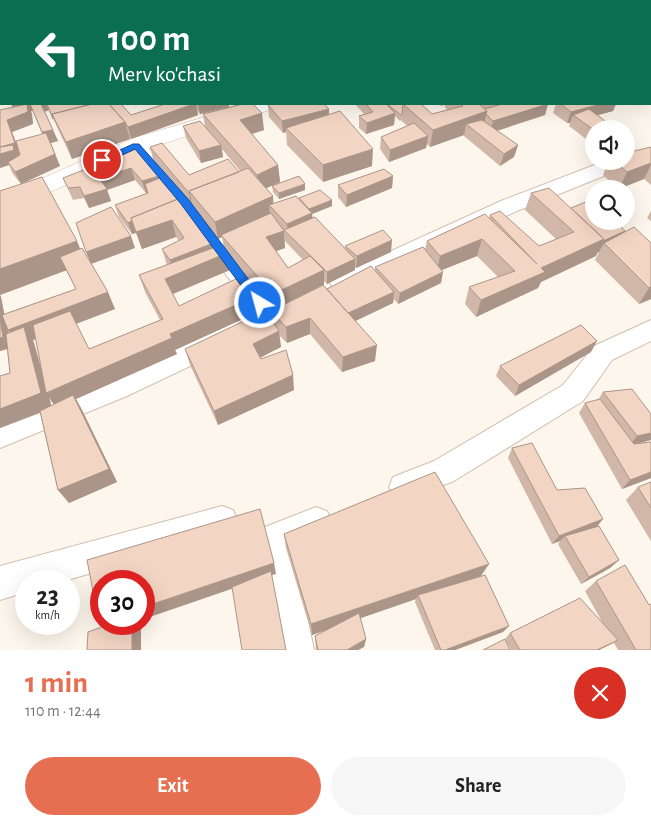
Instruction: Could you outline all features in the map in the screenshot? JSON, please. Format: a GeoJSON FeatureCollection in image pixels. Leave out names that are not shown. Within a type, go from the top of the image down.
{"type":"FeatureCollection","features":[{"type":"Feature","properties":{"kind":"street"},"geometry":{"type":"LineString","coordinates":[[0,206],[136,146],[266,105]]}},
{"type":"Feature","properties":{"kind":"street"},"geometry":{"type":"LineString","coordinates":[[136,146],[184,202],[270,316]]}},
{"type":"Feature","properties":{"kind":"street"},"geometry":{"type":"LineString","coordinates":[[0,435],[117,388],[509,206],[602,170]]}},
{"type":"Feature","properties":{"kind":"street"},"geometry":{"type":"LineString","coordinates":[[374,499],[452,466],[573,393],[603,353],[651,330]]}},
{"type":"Feature","properties":{"kind":"street"},"geometry":{"type":"LineString","coordinates":[[296,650],[276,538],[338,514]]}},
{"type":"Feature","properties":{"kind":"street"},"geometry":{"type":"LineString","coordinates":[[0,583],[234,518]]}},
{"type":"Feature","properties":{"kind":"building"},"geometry":{"type":"Polygon","coordinates":[[[27,105],[28,112],[7,120],[15,143],[0,147],[0,110],[27,105]]]}},
{"type":"Feature","properties":{"kind":"building"},"geometry":{"type":"Polygon","coordinates":[[[30,105],[41,105],[53,130],[42,132],[30,105]]]}},
{"type":"Feature","properties":{"kind":"building"},"geometry":{"type":"Polygon","coordinates":[[[47,105],[88,105],[52,114],[53,119],[47,105]]]}},
{"type":"Feature","properties":{"kind":"building"},"geometry":{"type":"Polygon","coordinates":[[[88,105],[110,105],[125,122],[66,142],[52,114],[88,105]]]}},
{"type":"Feature","properties":{"kind":"building"},"geometry":{"type":"Polygon","coordinates":[[[110,105],[122,105],[131,115],[162,105],[191,105],[128,127],[110,105]]]}},
{"type":"Feature","properties":{"kind":"building"},"geometry":{"type":"Polygon","coordinates":[[[239,105],[254,105],[262,113],[240,120],[278,165],[257,175],[203,114],[239,105]]]}},
{"type":"Feature","properties":{"kind":"building"},"geometry":{"type":"Polygon","coordinates":[[[268,105],[325,105],[329,109],[282,121],[268,105]]]}},
{"type":"Feature","properties":{"kind":"building"},"geometry":{"type":"Polygon","coordinates":[[[367,105],[387,105],[395,113],[367,123],[359,116],[373,112],[367,105]]]}},
{"type":"Feature","properties":{"kind":"building"},"geometry":{"type":"Polygon","coordinates":[[[388,105],[403,105],[401,115],[388,105]]]}},
{"type":"Feature","properties":{"kind":"building"},"geometry":{"type":"Polygon","coordinates":[[[404,105],[422,105],[432,114],[462,105],[480,105],[487,111],[433,130],[404,105]]]}},
{"type":"Feature","properties":{"kind":"building"},"geometry":{"type":"Polygon","coordinates":[[[499,105],[545,105],[493,121],[486,114],[487,111],[485,109],[499,105]]]}},
{"type":"Feature","properties":{"kind":"building"},"geometry":{"type":"Polygon","coordinates":[[[562,105],[597,105],[571,112],[562,105]]]}},
{"type":"Feature","properties":{"kind":"building"},"geometry":{"type":"Polygon","coordinates":[[[589,109],[604,120],[585,120],[585,124],[573,115],[589,109]]]}},
{"type":"Feature","properties":{"kind":"building"},"geometry":{"type":"Polygon","coordinates":[[[340,111],[373,149],[323,165],[286,128],[340,111]]]}},
{"type":"Feature","properties":{"kind":"building"},"geometry":{"type":"Polygon","coordinates":[[[482,120],[518,145],[504,154],[466,124],[482,120]]]}},
{"type":"Feature","properties":{"kind":"building"},"geometry":{"type":"Polygon","coordinates":[[[200,121],[221,145],[199,151],[183,126],[200,121]]]}},
{"type":"Feature","properties":{"kind":"building"},"geometry":{"type":"Polygon","coordinates":[[[414,123],[428,136],[390,150],[381,137],[414,123]]]}},
{"type":"Feature","properties":{"kind":"building"},"geometry":{"type":"Polygon","coordinates":[[[46,133],[55,154],[15,172],[8,162],[20,155],[16,141],[46,133]]]}},
{"type":"Feature","properties":{"kind":"building"},"geometry":{"type":"Polygon","coordinates":[[[162,143],[189,175],[228,159],[239,172],[189,191],[189,193],[150,147],[162,143]]]}},
{"type":"Feature","properties":{"kind":"building"},"geometry":{"type":"Polygon","coordinates":[[[13,145],[14,150],[0,154],[0,147],[13,145]]]}},
{"type":"Feature","properties":{"kind":"building"},"geometry":{"type":"Polygon","coordinates":[[[651,147],[651,163],[635,169],[635,151],[651,147]]]}},
{"type":"Feature","properties":{"kind":"building"},"geometry":{"type":"Polygon","coordinates":[[[136,149],[159,176],[142,181],[131,168],[101,178],[95,167],[136,149]]]}},
{"type":"Feature","properties":{"kind":"building"},"geometry":{"type":"Polygon","coordinates":[[[91,167],[107,189],[84,196],[80,187],[68,188],[63,178],[91,167]]]}},
{"type":"Feature","properties":{"kind":"building"},"geometry":{"type":"Polygon","coordinates":[[[248,168],[273,196],[215,222],[189,191],[248,168]]]}},
{"type":"Feature","properties":{"kind":"building"},"geometry":{"type":"Polygon","coordinates":[[[384,169],[393,176],[347,195],[338,185],[384,169]]]}},
{"type":"Feature","properties":{"kind":"building"},"geometry":{"type":"Polygon","coordinates":[[[299,176],[305,184],[279,193],[272,186],[299,176]]]}},
{"type":"Feature","properties":{"kind":"building"},"geometry":{"type":"Polygon","coordinates":[[[42,177],[77,241],[0,269],[0,191],[42,177]]]}},
{"type":"Feature","properties":{"kind":"building"},"geometry":{"type":"Polygon","coordinates":[[[160,178],[178,199],[131,218],[132,221],[128,223],[115,205],[148,193],[145,184],[160,178]]]}},
{"type":"Feature","properties":{"kind":"building"},"geometry":{"type":"Polygon","coordinates":[[[549,188],[585,221],[585,230],[594,230],[604,239],[541,268],[545,272],[481,300],[469,287],[515,271],[482,239],[440,256],[427,241],[485,214],[537,264],[490,215],[500,211],[539,246],[574,232],[531,193],[549,188]]]}},
{"type":"Feature","properties":{"kind":"building"},"geometry":{"type":"Polygon","coordinates":[[[320,190],[332,200],[309,209],[299,198],[320,190]]]}},
{"type":"Feature","properties":{"kind":"building"},"geometry":{"type":"Polygon","coordinates":[[[296,196],[312,213],[287,224],[269,205],[296,196]]]}},
{"type":"Feature","properties":{"kind":"building"},"geometry":{"type":"Polygon","coordinates":[[[180,198],[216,242],[170,260],[162,249],[184,238],[172,220],[136,232],[131,218],[180,198]]]}},
{"type":"Feature","properties":{"kind":"building"},"geometry":{"type":"Polygon","coordinates":[[[585,202],[585,221],[571,208],[585,202]]]}},
{"type":"Feature","properties":{"kind":"building"},"geometry":{"type":"Polygon","coordinates":[[[111,207],[131,236],[86,252],[76,223],[111,207]]]}},
{"type":"Feature","properties":{"kind":"building"},"geometry":{"type":"Polygon","coordinates":[[[271,213],[284,231],[266,237],[288,268],[310,256],[324,270],[273,294],[221,235],[271,213]]]}},
{"type":"Feature","properties":{"kind":"building"},"geometry":{"type":"Polygon","coordinates":[[[315,217],[355,259],[327,272],[284,230],[315,217]]]}},
{"type":"Feature","properties":{"kind":"building"},"geometry":{"type":"Polygon","coordinates":[[[635,228],[651,243],[651,287],[649,288],[604,243],[628,230],[635,230],[635,228]]]}},
{"type":"Feature","properties":{"kind":"building"},"geometry":{"type":"Polygon","coordinates":[[[383,230],[392,240],[357,256],[345,246],[383,230]]]}},
{"type":"Feature","properties":{"kind":"building"},"geometry":{"type":"Polygon","coordinates":[[[594,230],[625,231],[603,241],[604,239],[594,230]]]}},
{"type":"Feature","properties":{"kind":"building"},"geometry":{"type":"Polygon","coordinates":[[[221,245],[227,253],[165,279],[179,306],[240,277],[254,297],[170,334],[172,338],[46,393],[33,325],[70,311],[89,349],[163,319],[139,275],[221,245]]]}},
{"type":"Feature","properties":{"kind":"building"},"geometry":{"type":"Polygon","coordinates":[[[423,247],[443,272],[400,293],[375,267],[423,247]]]}},
{"type":"Feature","properties":{"kind":"building"},"geometry":{"type":"Polygon","coordinates":[[[82,248],[108,292],[8,330],[2,315],[76,289],[60,257],[82,248]]]}},
{"type":"Feature","properties":{"kind":"building"},"geometry":{"type":"Polygon","coordinates":[[[371,266],[394,292],[348,313],[327,289],[371,266]]]}},
{"type":"Feature","properties":{"kind":"building"},"geometry":{"type":"Polygon","coordinates":[[[323,285],[377,345],[343,357],[310,318],[286,327],[271,311],[323,285]]]}},
{"type":"Feature","properties":{"kind":"building"},"geometry":{"type":"Polygon","coordinates":[[[265,311],[279,331],[253,344],[261,359],[286,350],[293,375],[214,411],[185,349],[265,311]]]}},
{"type":"Feature","properties":{"kind":"building"},"geometry":{"type":"Polygon","coordinates":[[[0,319],[3,337],[0,338],[0,319]]]}},
{"type":"Feature","properties":{"kind":"building"},"geometry":{"type":"Polygon","coordinates":[[[581,325],[597,341],[519,385],[500,366],[581,325]]]}},
{"type":"Feature","properties":{"kind":"building"},"geometry":{"type":"Polygon","coordinates":[[[24,327],[41,393],[0,409],[0,376],[10,373],[6,334],[24,327]]]}},
{"type":"Feature","properties":{"kind":"building"},"geometry":{"type":"Polygon","coordinates":[[[632,389],[651,414],[651,433],[637,436],[603,392],[632,389]]]}},
{"type":"Feature","properties":{"kind":"building"},"geometry":{"type":"Polygon","coordinates":[[[73,395],[109,469],[58,490],[40,411],[73,395]]]}},
{"type":"Feature","properties":{"kind":"building"},"geometry":{"type":"Polygon","coordinates":[[[600,399],[634,444],[651,442],[651,472],[630,480],[585,403],[600,399]]]}},
{"type":"Feature","properties":{"kind":"building"},"geometry":{"type":"Polygon","coordinates":[[[532,443],[557,490],[585,488],[603,519],[559,536],[512,448],[532,443]]]}},
{"type":"Feature","properties":{"kind":"building"},"geometry":{"type":"Polygon","coordinates":[[[435,472],[489,564],[311,624],[284,534],[435,472]]]}},
{"type":"Feature","properties":{"kind":"building"},"geometry":{"type":"Polygon","coordinates":[[[651,482],[651,508],[638,487],[651,482]]]}},
{"type":"Feature","properties":{"kind":"building"},"geometry":{"type":"Polygon","coordinates":[[[260,509],[274,563],[155,603],[155,570],[90,570],[90,576],[87,560],[260,509]]]}},
{"type":"Feature","properties":{"kind":"building"},"geometry":{"type":"Polygon","coordinates":[[[599,526],[619,560],[589,577],[565,536],[599,526]]]}},
{"type":"Feature","properties":{"kind":"building"},"geometry":{"type":"Polygon","coordinates":[[[625,565],[649,605],[651,604],[651,650],[636,650],[596,581],[625,565]]]}},
{"type":"Feature","properties":{"kind":"building"},"geometry":{"type":"Polygon","coordinates":[[[271,571],[286,650],[242,650],[232,587],[271,571]]]}},
{"type":"Feature","properties":{"kind":"building"},"geometry":{"type":"Polygon","coordinates":[[[485,575],[509,626],[441,650],[418,595],[485,575]]]}},
{"type":"Feature","properties":{"kind":"building"},"geometry":{"type":"Polygon","coordinates":[[[580,598],[618,640],[597,650],[520,650],[510,633],[580,598]]]}},
{"type":"Feature","properties":{"kind":"building"},"geometry":{"type":"Polygon","coordinates":[[[359,613],[366,639],[347,650],[318,650],[315,636],[359,613]]]}},
{"type":"Feature","properties":{"kind":"building"},"geometry":{"type":"Polygon","coordinates":[[[90,631],[90,635],[132,635],[132,650],[87,650],[88,632],[90,631]]]}},
{"type":"Feature","properties":{"kind":"building"},"geometry":{"type":"Polygon","coordinates":[[[505,639],[510,650],[483,650],[505,639]]]}},
{"type":"Feature","properties":{"kind":"route"},"geometry":{"type":"LineString","coordinates":[[102,160],[136,146],[184,202],[260,303]]}}]}
